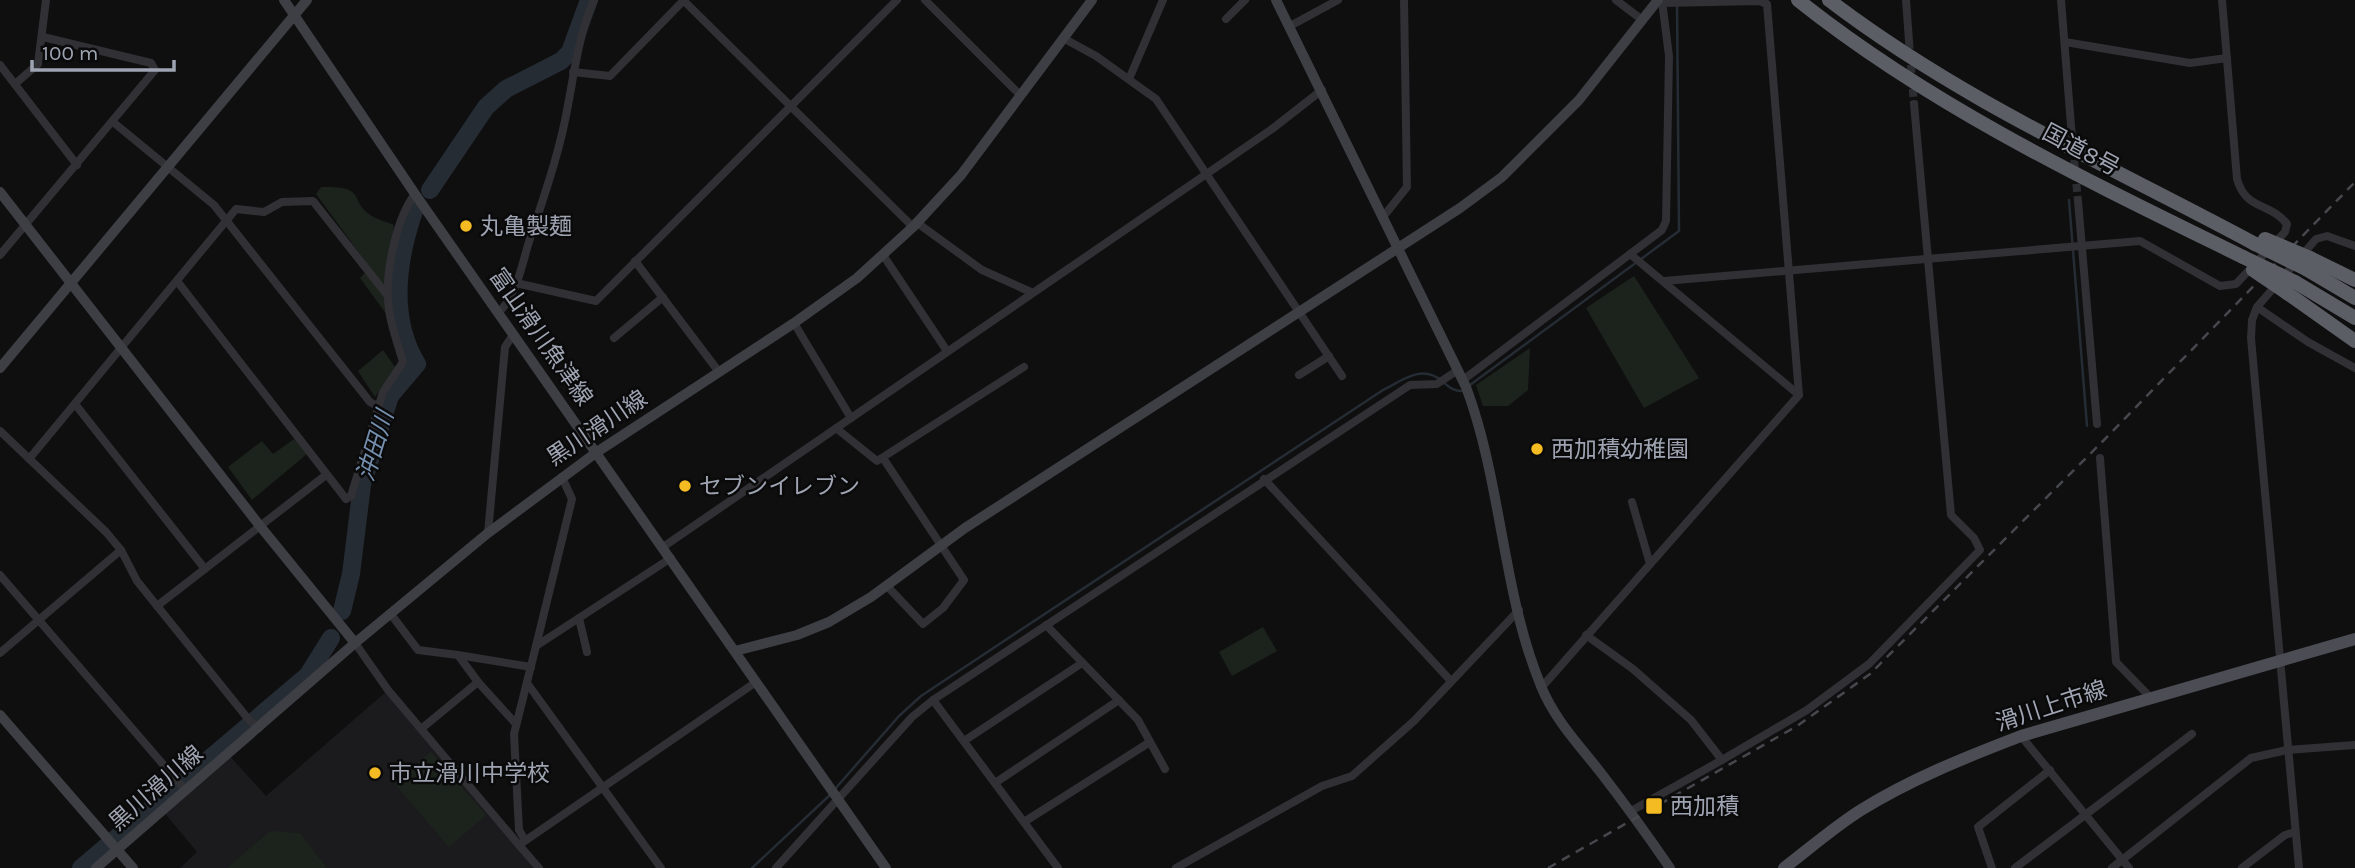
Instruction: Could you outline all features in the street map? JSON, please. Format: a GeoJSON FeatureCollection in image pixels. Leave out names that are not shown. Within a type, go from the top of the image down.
{"type":"FeatureCollection","features":[{"type":"Feature","properties":{"kind":"highway","name":"国道8号"},"geometry":{"type":"LineString","coordinates":[[1798,0],[1918,86],[2083,178],[2211,241],[2291,288]]}},
{"type":"Feature","properties":{"kind":"highway","name":"国道8号"},"geometry":{"type":"LineString","coordinates":[[1829,0],[1920,66],[2083,157],[2217,224],[2308,263],[2355,298]]}},
{"type":"Feature","properties":{"kind":"highway"},"geometry":{"type":"LineString","coordinates":[[2308,263],[2355,280]]}},
{"type":"Feature","properties":{"kind":"highway"},"geometry":{"type":"LineString","coordinates":[[2291,288],[2355,318]]}},
{"type":"Feature","properties":{"kind":"highway"},"geometry":{"type":"LineString","coordinates":[[2291,288],[2355,341]]}},
{"type":"Feature","properties":{"kind":"main road","name":"滑川上市線"},"geometry":{"type":"LineString","coordinates":[[1784,868],[1875,802],[1943,766],[2021,736],[2355,639]]}},
{"type":"Feature","properties":{"kind":"street"},"geometry":{"type":"LineString","coordinates":[[15,84],[38,64],[46,0]]}},
{"type":"Feature","properties":{"kind":"street","name":"富山滑川魚津線"},"geometry":{"type":"LineString","coordinates":[[284,0],[415,194],[886,868]]}},
{"type":"Feature","properties":{"kind":"street"},"geometry":{"type":"LineString","coordinates":[[0,368],[307,0]]}},
{"type":"Feature","properties":{"kind":"street"},"geometry":{"type":"LineString","coordinates":[[498,313],[508,304],[516,283],[555,162],[573,72],[594,0]]}},
{"type":"Feature","properties":{"kind":"street"},"geometry":{"type":"LineString","coordinates":[[516,283],[596,301],[897,0]]}},
{"type":"Feature","properties":{"kind":"street"},"geometry":{"type":"LineString","coordinates":[[925,0],[1020,94]]}},
{"type":"Feature","properties":{"kind":"street","name":"黒川滑川線"},"geometry":{"type":"LineString","coordinates":[[96,868],[390,613],[488,533],[597,452],[794,323],[857,278],[914,225],[961,175],[1091,0]]}},
{"type":"Feature","properties":{"kind":"street"},"geometry":{"type":"LineString","coordinates":[[1129,79],[1163,0]]}},
{"type":"Feature","properties":{"kind":"street"},"geometry":{"type":"LineString","coordinates":[[1226,19],[1245,0]]}},
{"type":"Feature","properties":{"kind":"street"},"geometry":{"type":"LineString","coordinates":[[1276,0],[1461,375],[1480,424],[1519,611],[1541,688],[1557,717],[1631,811],[1670,868]]}},
{"type":"Feature","properties":{"kind":"street"},"geometry":{"type":"LineString","coordinates":[[1290,26],[1338,0]]}},
{"type":"Feature","properties":{"kind":"street"},"geometry":{"type":"LineString","coordinates":[[1383,217],[1407,187],[1404,0]]}},
{"type":"Feature","properties":{"kind":"street"},"geometry":{"type":"LineString","coordinates":[[1616,0],[1641,19]]}},
{"type":"Feature","properties":{"kind":"street"},"geometry":{"type":"LineString","coordinates":[[1906,0],[1909,41]]}},
{"type":"Feature","properties":{"kind":"street"},"geometry":{"type":"LineString","coordinates":[[2061,0],[2072,138]]}},
{"type":"Feature","properties":{"kind":"street"},"geometry":{"type":"LineString","coordinates":[[1664,281],[2140,241],[2220,286],[2236,284],[2286,232],[2287,224],[2280,215],[2250,202],[2241,193],[2237,179],[2222,0]]}},
{"type":"Feature","properties":{"kind":"street"},"geometry":{"type":"LineString","coordinates":[[573,72],[610,76],[684,1],[914,225],[982,270],[1031,292]]}},
{"type":"Feature","properties":{"kind":"street"},"geometry":{"type":"LineString","coordinates":[[734,651],[797,635],[829,622],[887,586],[943,544],[1398,249],[1502,177],[1578,100],[1656,2],[1759,1],[1767,4],[1799,395],[1541,688]]}},
{"type":"Feature","properties":{"kind":"street"},"geometry":{"type":"LineString","coordinates":[[776,868],[912,717],[933,700],[1410,385],[1437,384],[1461,375],[1662,230],[1666,221],[1669,56],[1656,2]]}},
{"type":"Feature","properties":{"kind":"street"},"geometry":{"type":"LineString","coordinates":[[0,254],[155,70],[151,63],[43,37]]}},
{"type":"Feature","properties":{"kind":"street"},"geometry":{"type":"LineString","coordinates":[[1063,38],[1156,99],[1342,376]]}},
{"type":"Feature","properties":{"kind":"street"},"geometry":{"type":"LineString","coordinates":[[2065,42],[2190,63],[2227,58]]}},
{"type":"Feature","properties":{"kind":"street"},"geometry":{"type":"LineString","coordinates":[[0,65],[77,164]]}},
{"type":"Feature","properties":{"kind":"street"},"geometry":{"type":"LineString","coordinates":[[663,547],[1207,173],[1322,90]]}},
{"type":"Feature","properties":{"kind":"street"},"geometry":{"type":"LineString","coordinates":[[1631,811],[1796,717],[1869,664],[1980,550],[1974,538],[1951,515],[1914,104]]}},
{"type":"Feature","properties":{"kind":"street"},"geometry":{"type":"LineString","coordinates":[[113,122],[228,219],[370,402],[379,407]]}},
{"type":"Feature","properties":{"kind":"street"},"geometry":{"type":"LineString","coordinates":[[0,191],[421,729],[522,843],[539,868]]}},
{"type":"Feature","properties":{"kind":"street"},"geometry":{"type":"LineString","coordinates":[[177,281],[346,499],[351,496],[383,392],[403,362],[394,335],[388,297],[400,219],[415,194]]}},
{"type":"Feature","properties":{"kind":"street"},"geometry":{"type":"LineString","coordinates":[[29,459],[236,209],[264,212],[282,202],[313,201],[388,297]]}},
{"type":"Feature","properties":{"kind":"street"},"geometry":{"type":"LineString","coordinates":[[2078,201],[2097,424]]}},
{"type":"Feature","properties":{"kind":"street"},"geometry":{"type":"LineString","coordinates":[[2299,868],[2250,338],[2257,307],[2316,239],[2327,236],[2355,246]]}},
{"type":"Feature","properties":{"kind":"street"},"geometry":{"type":"LineString","coordinates":[[1630,254],[1799,395]]}},
{"type":"Feature","properties":{"kind":"street"},"geometry":{"type":"LineString","coordinates":[[883,255],[947,351]]}},
{"type":"Feature","properties":{"kind":"street"},"geometry":{"type":"LineString","coordinates":[[635,261],[719,372]]}},
{"type":"Feature","properties":{"kind":"street"},"geometry":{"type":"LineString","coordinates":[[614,338],[663,298]]}},
{"type":"Feature","properties":{"kind":"street"},"geometry":{"type":"LineString","coordinates":[[2257,307],[2308,342],[2355,368]]}},
{"type":"Feature","properties":{"kind":"street"},"geometry":{"type":"LineString","coordinates":[[794,323],[851,418]]}},
{"type":"Feature","properties":{"kind":"street"},"geometry":{"type":"LineString","coordinates":[[488,533],[505,347],[513,335]]}},
{"type":"Feature","properties":{"kind":"street"},"geometry":{"type":"LineString","coordinates":[[1299,375],[1329,356]]}},
{"type":"Feature","properties":{"kind":"street"},"geometry":{"type":"LineString","coordinates":[[836,428],[877,461],[1024,367]]}},
{"type":"Feature","properties":{"kind":"street"},"geometry":{"type":"LineString","coordinates":[[75,404],[205,569]]}},
{"type":"Feature","properties":{"kind":"street"},"geometry":{"type":"LineString","coordinates":[[0,431],[121,550],[137,581],[249,720],[260,728]]}},
{"type":"Feature","properties":{"kind":"street"},"geometry":{"type":"LineString","coordinates":[[883,458],[943,544],[964,580],[943,608],[923,624],[887,586]]}},
{"type":"Feature","properties":{"kind":"street"},"geometry":{"type":"LineString","coordinates":[[2100,458],[2116,662],[2150,697]]}},
{"type":"Feature","properties":{"kind":"street"},"geometry":{"type":"LineString","coordinates":[[157,606],[326,475]]}},
{"type":"Feature","properties":{"kind":"street"},"geometry":{"type":"LineString","coordinates":[[522,843],[519,830],[516,724],[572,499],[562,477]]}},
{"type":"Feature","properties":{"kind":"street"},"geometry":{"type":"LineString","coordinates":[[1264,479],[1450,680]]}},
{"type":"Feature","properties":{"kind":"street"},"geometry":{"type":"LineString","coordinates":[[1632,502],[1650,564]]}},
{"type":"Feature","properties":{"kind":"street"},"geometry":{"type":"LineString","coordinates":[[0,653],[121,550]]}},
{"type":"Feature","properties":{"kind":"street"},"geometry":{"type":"LineString","coordinates":[[536,646],[671,558]]}},
{"type":"Feature","properties":{"kind":"street"},"geometry":{"type":"LineString","coordinates":[[0,575],[186,792]]}},
{"type":"Feature","properties":{"kind":"street"},"geometry":{"type":"LineString","coordinates":[[1176,868],[1322,786],[1352,776],[1414,721],[1450,680],[1519,611]]}},
{"type":"Feature","properties":{"kind":"street"},"geometry":{"type":"LineString","coordinates":[[390,613],[418,650],[531,667]]}},
{"type":"Feature","properties":{"kind":"street"},"geometry":{"type":"LineString","coordinates":[[579,618],[587,652]]}},
{"type":"Feature","properties":{"kind":"street"},"geometry":{"type":"LineString","coordinates":[[1046,625],[1138,720],[1165,769]]}},
{"type":"Feature","properties":{"kind":"street"},"geometry":{"type":"LineString","coordinates":[[1586,635],[1633,669],[1691,720],[1722,760]]}},
{"type":"Feature","properties":{"kind":"street"},"geometry":{"type":"LineString","coordinates":[[458,655],[516,724]]}},
{"type":"Feature","properties":{"kind":"street"},"geometry":{"type":"LineString","coordinates":[[964,741],[1082,663]]}},
{"type":"Feature","properties":{"kind":"street"},"geometry":{"type":"LineString","coordinates":[[421,729],[478,682]]}},
{"type":"Feature","properties":{"kind":"street"},"geometry":{"type":"LineString","coordinates":[[522,843],[601,786],[756,682]]}},
{"type":"Feature","properties":{"kind":"street"},"geometry":{"type":"LineString","coordinates":[[527,683],[661,868]]}},
{"type":"Feature","properties":{"kind":"street"},"geometry":{"type":"LineString","coordinates":[[933,700],[1058,868]]}},
{"type":"Feature","properties":{"kind":"street"},"geometry":{"type":"LineString","coordinates":[[995,783],[1119,700]]}},
{"type":"Feature","properties":{"kind":"street"},"geometry":{"type":"LineString","coordinates":[[0,715],[133,868]]}},
{"type":"Feature","properties":{"kind":"street"},"geometry":{"type":"LineString","coordinates":[[2015,868],[2192,734]]}},
{"type":"Feature","properties":{"kind":"street"},"geometry":{"type":"LineString","coordinates":[[2021,736],[2129,868]]}},
{"type":"Feature","properties":{"kind":"street"},"geometry":{"type":"LineString","coordinates":[[1024,822],[1150,742]]}},
{"type":"Feature","properties":{"kind":"street"},"geometry":{"type":"LineString","coordinates":[[2112,868],[2251,758],[2287,750],[2355,745]]}},
{"type":"Feature","properties":{"kind":"street"},"geometry":{"type":"LineString","coordinates":[[1992,868],[1978,827],[2050,770]]}},
{"type":"Feature","properties":{"kind":"street"},"geometry":{"type":"LineString","coordinates":[[2242,868],[2285,835],[2295,832]]}},
{"type":"Feature","properties":{"kind":"shaded area"},"geometry":{"type":"Polygon","coordinates":[[[321,187],[336,187],[352,192],[360,205],[372,216],[394,225],[387,283],[382,284],[316,194],[321,187]]]}},
{"type":"Feature","properties":{"kind":"shaded area"},"geometry":{"type":"Polygon","coordinates":[[[366,272],[385,297],[387,315],[360,278],[366,272]]]}},
{"type":"Feature","properties":{"kind":"shaded area"},"geometry":{"type":"Polygon","coordinates":[[[1634,276],[1699,378],[1644,408],[1586,308],[1634,276]]]}},
{"type":"Feature","properties":{"kind":"shaded area"},"geometry":{"type":"Polygon","coordinates":[[[1530,348],[1528,390],[1508,406],[1483,406],[1476,385],[1530,348]]]}},
{"type":"Feature","properties":{"kind":"shaded area"},"geometry":{"type":"Polygon","coordinates":[[[383,350],[395,367],[375,397],[358,371],[383,350]]]}},
{"type":"Feature","properties":{"kind":"shaded area"},"geometry":{"type":"Polygon","coordinates":[[[294,439],[307,454],[252,500],[228,467],[262,441],[273,454],[294,439]]]}},
{"type":"Feature","properties":{"kind":"shaded area"},"geometry":{"type":"Polygon","coordinates":[[[1263,627],[1277,651],[1232,676],[1219,652],[1263,627]]]}},
{"type":"Feature","properties":{"kind":"shaded area","name":"市立滑川中学校"},"geometry":{"type":"Polygon","coordinates":[[[388,690],[539,868],[180,868],[197,852],[163,811],[228,754],[266,796],[388,690]]]}},
{"type":"Feature","properties":{"kind":"shaded area"},"geometry":{"type":"Polygon","coordinates":[[[431,752],[486,815],[449,847],[395,784],[431,752]]]}},
{"type":"Feature","properties":{"kind":"shaded area"},"geometry":{"type":"Polygon","coordinates":[[[270,831],[300,833],[327,868],[227,868],[270,831]]]}},
{"type":"Feature","properties":{"kind":"waterway","name":"沖田川"},"geometry":{"type":"LineString","coordinates":[[430,190],[486,107],[506,89],[561,61],[570,52],[589,0]]}},
{"type":"Feature","properties":{"kind":"waterway"},"geometry":{"type":"LineString","coordinates":[[1470,385],[1679,231],[1677,3]]}},
{"type":"Feature","properties":{"kind":"waterway"},"geometry":{"type":"LineString","coordinates":[[2069,200],[2087,426]]}},
{"type":"Feature","properties":{"kind":"waterway","name":"沖田川"},"geometry":{"type":"LineString","coordinates":[[342,611],[351,574],[362,485],[390,396],[417,364],[402,328],[399,309],[400,269],[414,211]]}},
{"type":"Feature","properties":{"kind":"waterway"},"geometry":{"type":"LineString","coordinates":[[835,789],[899,716],[921,696],[1383,390],[1412,375],[1427,374],[1462,391]]}},
{"type":"Feature","properties":{"kind":"waterway","name":"沖田川"},"geometry":{"type":"LineString","coordinates":[[81,868],[308,675],[331,638]]}},
{"type":"Feature","properties":{"kind":"waterway"},"geometry":{"type":"LineString","coordinates":[[752,868],[831,794]]}},
{"type":"Feature","properties":{"kind":"tunnel"},"geometry":{"type":"LineString","coordinates":[[1909,41],[1914,104]]}},
{"type":"Feature","properties":{"kind":"tunnel"},"geometry":{"type":"LineString","coordinates":[[2073,148],[2078,201]]}},
{"type":"Feature","properties":{"kind":"railway"},"geometry":{"type":"LineString","coordinates":[[1548,868],[1797,726],[1870,674],[2102,442],[2355,182]]}},
{"type":"Feature","properties":{"kind":"place","name":"丸亀製麺"},"geometry":{"type":"Point","coordinates":[466,226]}},
{"type":"Feature","properties":{"kind":"place","name":"西加積幼稚園"},"geometry":{"type":"Point","coordinates":[1537,449]}},
{"type":"Feature","properties":{"kind":"place","name":"セブンイレブン"},"geometry":{"type":"Point","coordinates":[685,486]}},
{"type":"Feature","properties":{"kind":"place","name":"市立滑川中学校"},"geometry":{"type":"Point","coordinates":[375,773]}},
{"type":"Feature","properties":{"kind":"place","name":"西加積"},"geometry":{"type":"Point","coordinates":[1654,806]}}]}
